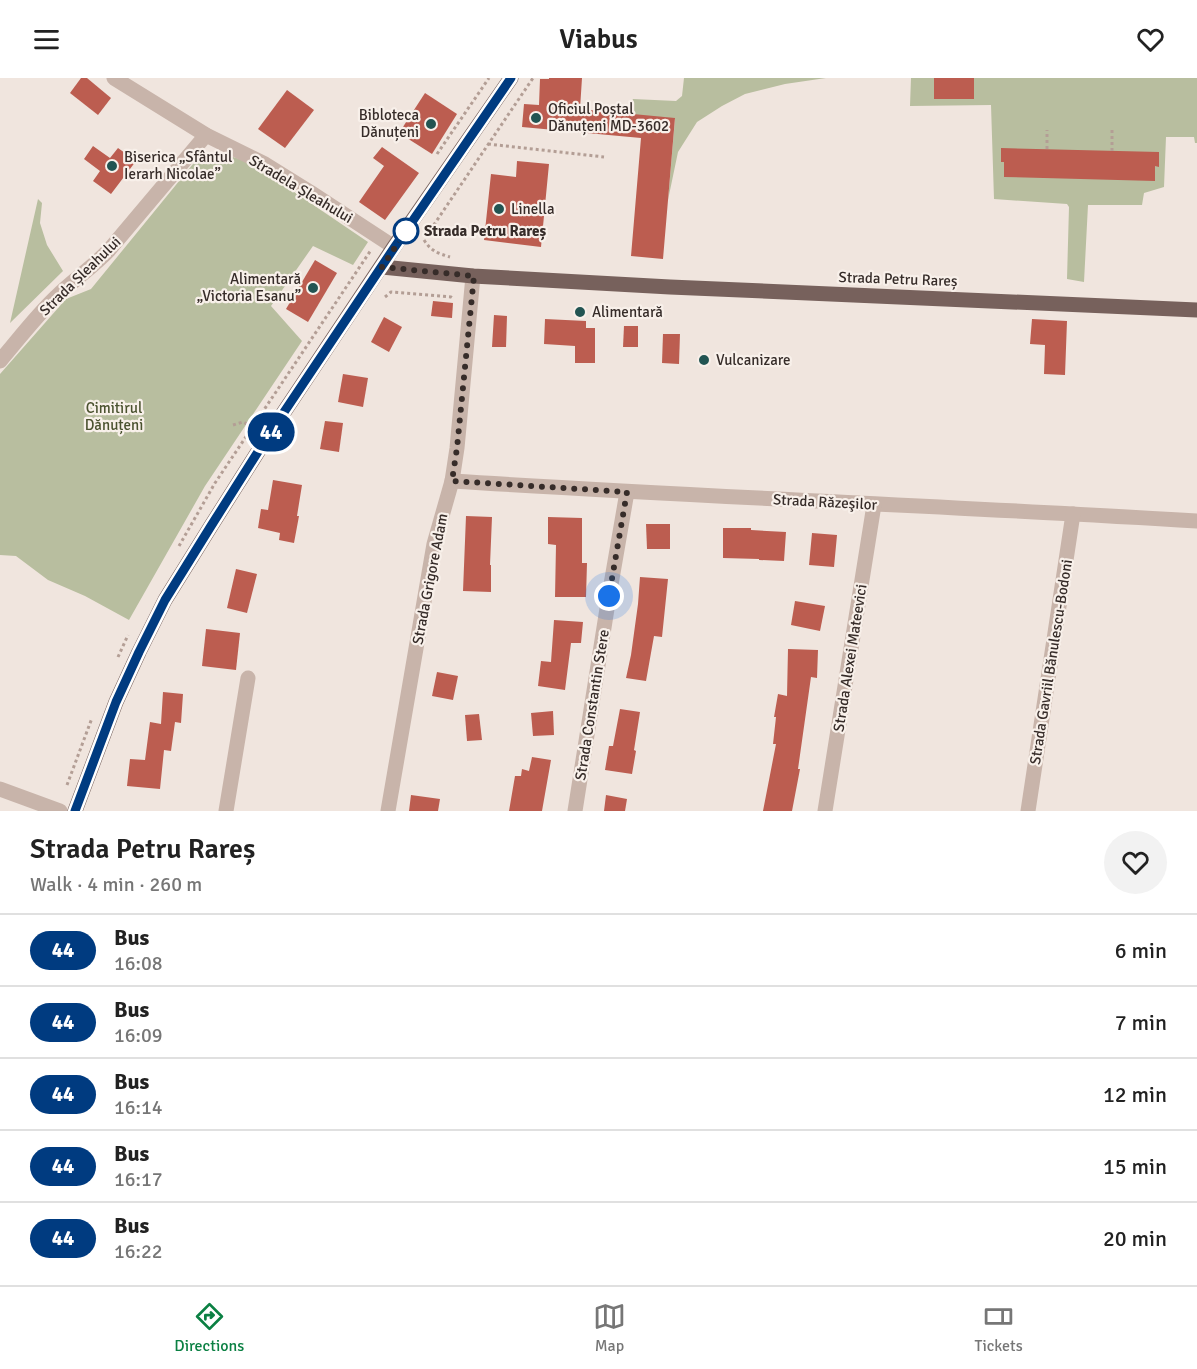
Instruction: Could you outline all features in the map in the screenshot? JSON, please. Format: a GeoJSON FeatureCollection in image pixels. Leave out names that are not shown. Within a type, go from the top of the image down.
{"type":"FeatureCollection","features":[{"type":"Feature","properties":{"kind":"main road"},"geometry":{"type":"LineString","coordinates":[[75,811],[116,702],[165,600],[266,439],[511,78]]}},
{"type":"Feature","properties":{"kind":"main road","name":"Strada Petru Rareș"},"geometry":{"type":"LineString","coordinates":[[382,267],[474,276],[670,287],[1197,310]]}},
{"type":"Feature","properties":{"kind":"street","name":"Stradela Șleahului"},"geometry":{"type":"LineString","coordinates":[[114,78],[206,135],[265,164],[394,248]]}},
{"type":"Feature","properties":{"kind":"street","name":"Strada Șleahului"},"geometry":{"type":"LineString","coordinates":[[0,361],[54,299],[72,281],[101,259],[206,135]]}},
{"type":"Feature","properties":{"kind":"street","name":"Strada Grigore Adam"},"geometry":{"type":"LineString","coordinates":[[388,811],[434,544],[452,481],[474,276]]}},
{"type":"Feature","properties":{"kind":"street","name":"Strada Răzeşilor"},"geometry":{"type":"LineString","coordinates":[[452,481],[1197,521]]}},
{"type":"Feature","properties":{"kind":"street","name":"Strada Constantin Stere"},"geometry":{"type":"LineString","coordinates":[[575,811],[627,492]]}},
{"type":"Feature","properties":{"kind":"street","name":"Strada Alexei Mateevici"},"geometry":{"type":"LineString","coordinates":[[825,811],[874,505]]}},
{"type":"Feature","properties":{"kind":"street","name":"Strada Gavriil Bănulescu-Bodoni"},"geometry":{"type":"LineString","coordinates":[[1028,811],[1073,514]]}},
{"type":"Feature","properties":{"kind":"street"},"geometry":{"type":"LineString","coordinates":[[226,811],[248,678]]}},
{"type":"Feature","properties":{"kind":"street"},"geometry":{"type":"LineString","coordinates":[[0,789],[60,811]]}},
{"type":"Feature","properties":{"kind":"path"},"geometry":{"type":"LineString","coordinates":[[436,156],[489,78]]}},
{"type":"Feature","properties":{"kind":"path"},"geometry":{"type":"LineString","coordinates":[[427,235],[533,78]]}},
{"type":"Feature","properties":{"kind":"path"},"geometry":{"type":"LineString","coordinates":[[1047,129],[1047,149]]}},
{"type":"Feature","properties":{"kind":"path"},"geometry":{"type":"LineString","coordinates":[[1112,130],[1112,151]]}},
{"type":"Feature","properties":{"kind":"path"},"geometry":{"type":"LineString","coordinates":[[488,144],[604,157]]}},
{"type":"Feature","properties":{"kind":"path"},"geometry":{"type":"LineString","coordinates":[[233,425],[243,422],[253,427],[374,245]]}},
{"type":"Feature","properties":{"kind":"path"},"geometry":{"type":"LineString","coordinates":[[385,297],[391,292],[454,299]]}},
{"type":"Feature","properties":{"kind":"green space"},"geometry":{"type":"Polygon","coordinates":[[[684,78],[826,78],[785,84],[745,94],[697,122],[678,152],[668,200],[675,119],[616,113],[617,107],[630,106],[633,99],[676,101],[682,96],[684,78]]]}},
{"type":"Feature","properties":{"kind":"green space"},"geometry":{"type":"Polygon","coordinates":[[[911,78],[1197,78],[1197,143],[1194,137],[1166,137],[1164,187],[1144,193],[1142,205],[1088,205],[1084,282],[1067,279],[1069,207],[1067,204],[994,199],[991,105],[910,106],[911,78]]]}},
{"type":"Feature","properties":{"kind":"green space","name":"Cimitirul Dănuțeni"},"geometry":{"type":"Polygon","coordinates":[[[220,155],[250,162],[368,242],[353,265],[313,246],[271,306],[302,341],[205,486],[129,620],[85,596],[48,580],[16,556],[0,555],[0,374],[66,299],[91,289],[193,164],[205,157],[220,155]]]}},
{"type":"Feature","properties":{"kind":"green space"},"geometry":{"type":"Polygon","coordinates":[[[38,199],[42,203],[40,223],[47,245],[63,271],[10,323],[38,199]]]}},
{"type":"Feature","properties":{"kind":"building"},"geometry":{"type":"Polygon","coordinates":[[[81,78],[87,78],[111,98],[98,115],[70,93],[81,78]]]}},
{"type":"Feature","properties":{"kind":"building"},"geometry":{"type":"Polygon","coordinates":[[[582,78],[580,109],[675,118],[663,259],[631,256],[641,138],[522,127],[524,104],[539,105],[540,79],[582,78]]]}},
{"type":"Feature","properties":{"kind":"building"},"geometry":{"type":"Polygon","coordinates":[[[934,78],[974,78],[974,99],[934,99],[934,78]]]}},
{"type":"Feature","properties":{"kind":"building"},"geometry":{"type":"Polygon","coordinates":[[[287,90],[314,110],[285,148],[258,129],[287,90]]]}},
{"type":"Feature","properties":{"kind":"building"},"geometry":{"type":"Polygon","coordinates":[[[425,93],[457,114],[432,154],[399,133],[425,93]]]}},
{"type":"Feature","properties":{"kind":"building","name":"Biserica „Sfântul Ierarh Nicolae”"},"geometry":{"type":"Polygon","coordinates":[[[93,146],[110,158],[118,148],[136,161],[111,194],[93,181],[100,171],[84,159],[93,146]]]}},
{"type":"Feature","properties":{"kind":"building"},"geometry":{"type":"Polygon","coordinates":[[[382,147],[419,173],[385,220],[359,202],[384,166],[373,158],[382,147]]]}},
{"type":"Feature","properties":{"kind":"building"},"geometry":{"type":"Polygon","coordinates":[[[1001,148],[1159,152],[1159,167],[1155,166],[1155,181],[1004,177],[1001,148]]]}},
{"type":"Feature","properties":{"kind":"building"},"geometry":{"type":"Polygon","coordinates":[[[517,161],[549,164],[541,247],[484,240],[491,174],[516,177],[517,161]]]}},
{"type":"Feature","properties":{"kind":"building"},"geometry":{"type":"Polygon","coordinates":[[[315,260],[337,273],[308,322],[286,309],[315,260]]]}},
{"type":"Feature","properties":{"kind":"building"},"geometry":{"type":"Polygon","coordinates":[[[433,301],[453,303],[452,318],[431,316],[433,301]]]}},
{"type":"Feature","properties":{"kind":"building"},"geometry":{"type":"Polygon","coordinates":[[[494,315],[507,316],[506,347],[492,347],[494,315]]]}},
{"type":"Feature","properties":{"kind":"building"},"geometry":{"type":"Polygon","coordinates":[[[384,317],[402,327],[389,352],[371,342],[384,317]]]}},
{"type":"Feature","properties":{"kind":"building"},"geometry":{"type":"Polygon","coordinates":[[[545,319],[586,321],[586,328],[595,328],[595,363],[575,363],[575,346],[544,344],[545,319]]]}},
{"type":"Feature","properties":{"kind":"building"},"geometry":{"type":"Polygon","coordinates":[[[1032,319],[1067,321],[1065,375],[1044,374],[1045,345],[1030,344],[1032,319]]]}},
{"type":"Feature","properties":{"kind":"building"},"geometry":{"type":"Polygon","coordinates":[[[624,326],[638,326],[638,347],[623,347],[624,326]]]}},
{"type":"Feature","properties":{"kind":"building"},"geometry":{"type":"Polygon","coordinates":[[[663,334],[680,334],[679,364],[662,363],[663,334]]]}},
{"type":"Feature","properties":{"kind":"building"},"geometry":{"type":"Polygon","coordinates":[[[343,374],[368,378],[363,407],[338,402],[343,374]]]}},
{"type":"Feature","properties":{"kind":"building"},"geometry":{"type":"Polygon","coordinates":[[[325,421],[343,423],[339,452],[320,449],[325,421]]]}},
{"type":"Feature","properties":{"kind":"building"},"geometry":{"type":"Polygon","coordinates":[[[273,480],[302,485],[294,543],[279,540],[280,533],[258,528],[261,509],[268,510],[273,480]]]}},
{"type":"Feature","properties":{"kind":"building"},"geometry":{"type":"Polygon","coordinates":[[[466,516],[492,517],[491,592],[463,591],[466,516]]]}},
{"type":"Feature","properties":{"kind":"building"},"geometry":{"type":"Polygon","coordinates":[[[548,517],[582,518],[582,563],[587,563],[586,597],[555,597],[556,545],[548,544],[548,517]]]}},
{"type":"Feature","properties":{"kind":"building"},"geometry":{"type":"Polygon","coordinates":[[[646,524],[670,524],[670,549],[647,549],[646,524]]]}},
{"type":"Feature","properties":{"kind":"building"},"geometry":{"type":"Polygon","coordinates":[[[723,528],[786,532],[784,561],[723,558],[723,528]]]}},
{"type":"Feature","properties":{"kind":"building"},"geometry":{"type":"Polygon","coordinates":[[[812,533],[837,535],[834,567],[809,565],[812,533]]]}},
{"type":"Feature","properties":{"kind":"building"},"geometry":{"type":"Polygon","coordinates":[[[236,569],[257,574],[247,613],[227,608],[236,569]]]}},
{"type":"Feature","properties":{"kind":"building"},"geometry":{"type":"Polygon","coordinates":[[[640,577],[668,579],[662,637],[654,636],[646,681],[626,678],[640,577]]]}},
{"type":"Feature","properties":{"kind":"building"},"geometry":{"type":"Polygon","coordinates":[[[795,601],[825,606],[820,631],[791,625],[795,601]]]}},
{"type":"Feature","properties":{"kind":"building"},"geometry":{"type":"Polygon","coordinates":[[[554,620],[583,622],[581,643],[571,643],[565,690],[538,686],[541,661],[551,662],[554,620]]]}},
{"type":"Feature","properties":{"kind":"building"},"geometry":{"type":"Polygon","coordinates":[[[206,629],[240,633],[236,670],[202,666],[206,629]]]}},
{"type":"Feature","properties":{"kind":"building"},"geometry":{"type":"Polygon","coordinates":[[[788,649],[818,650],[817,678],[811,677],[798,769],[800,769],[792,811],[763,811],[776,744],[773,744],[776,717],[774,717],[778,694],[787,696],[788,649]]]}},
{"type":"Feature","properties":{"kind":"building"},"geometry":{"type":"Polygon","coordinates":[[[437,672],[458,676],[453,700],[432,696],[437,672]]]}},
{"type":"Feature","properties":{"kind":"building"},"geometry":{"type":"Polygon","coordinates":[[[163,692],[183,694],[181,723],[175,722],[171,751],[164,750],[160,789],[127,786],[130,759],[145,760],[150,722],[161,724],[163,692]]]}},
{"type":"Feature","properties":{"kind":"building"},"geometry":{"type":"Polygon","coordinates":[[[620,709],[640,712],[632,774],[605,770],[609,746],[613,746],[620,709]]]}},
{"type":"Feature","properties":{"kind":"building"},"geometry":{"type":"Polygon","coordinates":[[[553,711],[554,735],[533,736],[531,713],[553,711]]]}},
{"type":"Feature","properties":{"kind":"building"},"geometry":{"type":"Polygon","coordinates":[[[479,714],[482,740],[467,741],[465,715],[479,714]]]}},
{"type":"Feature","properties":{"kind":"building"},"geometry":{"type":"Polygon","coordinates":[[[532,757],[551,760],[542,811],[509,811],[515,776],[521,776],[522,769],[529,771],[532,757]]]}},
{"type":"Feature","properties":{"kind":"building"},"geometry":{"type":"Polygon","coordinates":[[[411,795],[440,799],[438,811],[409,811],[411,795]]]}},
{"type":"Feature","properties":{"kind":"building"},"geometry":{"type":"Polygon","coordinates":[[[606,795],[627,799],[625,811],[604,811],[606,795]]]}},
{"type":"Feature","properties":{"kind":"bus line","name":"44"},"geometry":{"type":"LineString","coordinates":[[75,811],[116,702],[165,600],[266,439],[511,78]]}},
{"type":"Feature","properties":{"kind":"place","name":"Oficiul Poștal Dănuțeni MD-3602"},"geometry":{"type":"Point","coordinates":[536,118]}},
{"type":"Feature","properties":{"kind":"place","name":"Bibloteca Dănuțeni"},"geometry":{"type":"Point","coordinates":[431,124]}},
{"type":"Feature","properties":{"kind":"place","name":"Biserica „Sfântul Ierarh Nicolae”"},"geometry":{"type":"Point","coordinates":[112,166]}},
{"type":"Feature","properties":{"kind":"place","name":"Linella"},"geometry":{"type":"Point","coordinates":[499,209]}},
{"type":"Feature","properties":{"kind":"place","name":"Strada Petru Rareș"},"geometry":{"type":"Point","coordinates":[406,231]}},
{"type":"Feature","properties":{"kind":"place","name":"Alimentară „Victoria Esanu”"},"geometry":{"type":"Point","coordinates":[313,288]}},
{"type":"Feature","properties":{"kind":"place","name":"Alimentară"},"geometry":{"type":"Point","coordinates":[580,312]}},
{"type":"Feature","properties":{"kind":"place","name":"Vulcanizare"},"geometry":{"type":"Point","coordinates":[704,360]}},
{"type":"Feature","properties":{"kind":"route"},"geometry":{"type":"LineString","coordinates":[[406,231],[382,267],[474,276],[452,481],[627,492],[609,596]]}}]}
